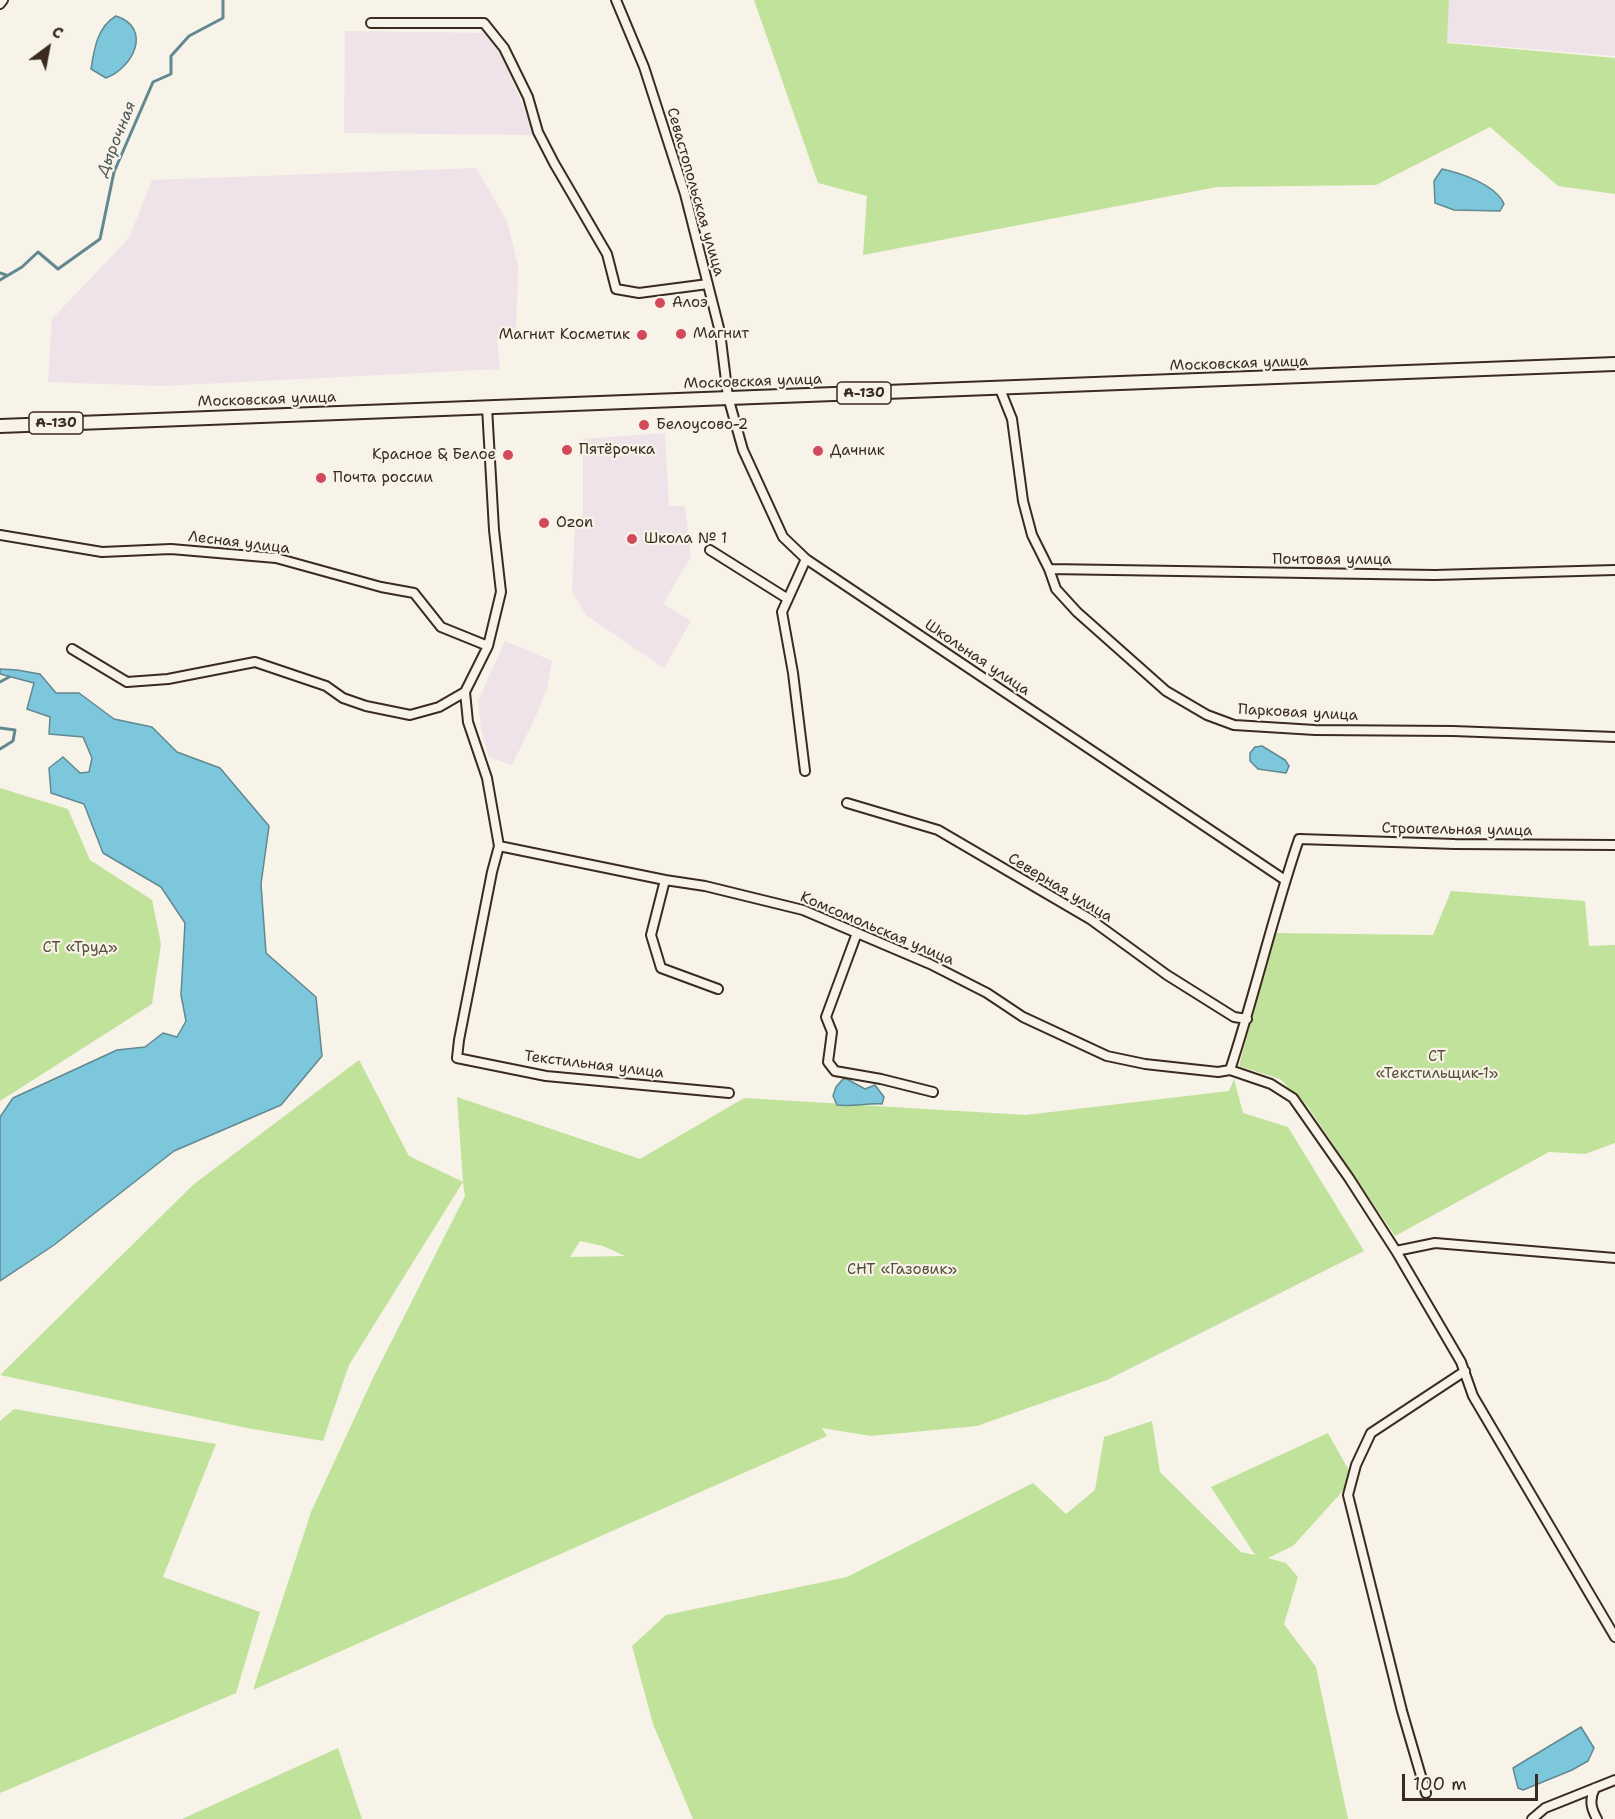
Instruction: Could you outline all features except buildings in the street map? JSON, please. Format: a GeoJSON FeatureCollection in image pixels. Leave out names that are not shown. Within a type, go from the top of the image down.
{"type":"FeatureCollection","features":[{"type":"Feature","properties":{"kind":"highway","name":"Московская улица"},"geometry":{"type":"LineString","coordinates":[[0,426],[1615,364]]}},
{"type":"Feature","properties":{"kind":"street"},"geometry":{"type":"LineString","coordinates":[[0,4],[3,0]]}},
{"type":"Feature","properties":{"kind":"street","name":"Севастопольская улица"},"geometry":{"type":"LineString","coordinates":[[616,0],[644,67],[684,194],[720,332],[728,397]]}},
{"type":"Feature","properties":{"kind":"street"},"geometry":{"type":"LineString","coordinates":[[371,23],[484,22],[504,48],[528,97],[543,142],[606,254],[616,289],[639,293],[708,284]]}},
{"type":"Feature","properties":{"kind":"street","name":"Парковая улица"},"geometry":{"type":"LineString","coordinates":[[1000,389],[1012,419],[1023,501],[1032,535],[1049,568],[1056,589],[1077,612],[1166,691],[1207,715],[1234,725],[1315,730],[1453,731],[1615,737]]}},
{"type":"Feature","properties":{"kind":"street","name":"Школьная улица"},"geometry":{"type":"LineString","coordinates":[[728,397],[743,450],[762,494],[783,537],[806,559],[1081,744],[1165,797],[1285,880]]}},
{"type":"Feature","properties":{"kind":"street"},"geometry":{"type":"LineString","coordinates":[[487,407],[494,530],[501,592],[488,646],[465,692],[468,722],[487,778],[499,846]]}},
{"type":"Feature","properties":{"kind":"street","name":"Лесная улица"},"geometry":{"type":"LineString","coordinates":[[0,535],[102,552],[171,549],[276,558],[414,593],[441,627],[488,646]]}},
{"type":"Feature","properties":{"kind":"street"},"geometry":{"type":"LineString","coordinates":[[710,550],[788,599]]}},
{"type":"Feature","properties":{"kind":"street"},"geometry":{"type":"LineString","coordinates":[[805,771],[793,673],[782,612],[806,559]]}},
{"type":"Feature","properties":{"kind":"street","name":"Почтовая улица"},"geometry":{"type":"LineString","coordinates":[[1049,568],[1435,575],[1615,570]]}},
{"type":"Feature","properties":{"kind":"street"},"geometry":{"type":"LineString","coordinates":[[72,649],[127,682],[168,680],[255,663],[326,686],[343,698],[366,706],[410,715],[439,707],[465,692]]}},
{"type":"Feature","properties":{"kind":"street","name":"Северная улица"},"geometry":{"type":"LineString","coordinates":[[847,803],[938,830],[1090,919],[1167,975],[1234,1017],[1247,1019]]}},
{"type":"Feature","properties":{"kind":"street","name":"Строительная улица"},"geometry":{"type":"LineString","coordinates":[[1285,880],[1299,839],[1455,844],[1615,845]]}},
{"type":"Feature","properties":{"kind":"street","name":"Комсомольская улица"},"geometry":{"type":"LineString","coordinates":[[499,846],[705,886],[803,910],[930,964],[987,993],[1023,1017],[1107,1056],[1145,1064],[1218,1072],[1230,1070],[1271,1084],[1293,1098],[1396,1251],[1465,1371],[1473,1396],[1615,1637]]}},
{"type":"Feature","properties":{"kind":"street","name":"Текстильная улица"},"geometry":{"type":"LineString","coordinates":[[499,846],[492,872],[457,1058],[546,1076],[729,1093]]}},
{"type":"Feature","properties":{"kind":"street"},"geometry":{"type":"LineString","coordinates":[[665,880],[651,935],[661,969],[718,989]]}},
{"type":"Feature","properties":{"kind":"street"},"geometry":{"type":"LineString","coordinates":[[1230,1070],[1247,1019],[1285,880]]}},
{"type":"Feature","properties":{"kind":"street"},"geometry":{"type":"LineString","coordinates":[[857,933],[826,1017],[832,1032],[828,1062],[835,1071],[881,1079],[933,1092]]}},
{"type":"Feature","properties":{"kind":"street"},"geometry":{"type":"LineString","coordinates":[[1396,1251],[1436,1244],[1615,1258]]}},
{"type":"Feature","properties":{"kind":"street"},"geometry":{"type":"LineString","coordinates":[[1426,1793],[1402,1711],[1348,1495],[1356,1465],[1371,1433],[1465,1371]]}},
{"type":"Feature","properties":{"kind":"street"},"geometry":{"type":"LineString","coordinates":[[1532,1819],[1545,1808],[1615,1780]]}},
{"type":"Feature","properties":{"kind":"street"},"geometry":{"type":"LineString","coordinates":[[1594,1788],[1591,1809],[1597,1819]]}},
{"type":"Feature","properties":{"kind":"shaded area"},"geometry":{"type":"Polygon","coordinates":[[[1448,0],[1615,0],[1615,56],[1447,42],[1448,0]]]}},
{"type":"Feature","properties":{"kind":"shaded area"},"geometry":{"type":"Polygon","coordinates":[[[345,31],[492,33],[535,135],[344,133],[345,31]]]}},
{"type":"Feature","properties":{"kind":"shaded area"},"geometry":{"type":"Polygon","coordinates":[[[476,168],[507,221],[518,265],[516,331],[497,338],[500,369],[162,386],[48,382],[52,319],[129,238],[152,180],[476,168]]]}},
{"type":"Feature","properties":{"kind":"shaded area","name":"Школа № 1"},"geometry":{"type":"Polygon","coordinates":[[[665,433],[669,506],[685,506],[691,557],[663,604],[691,621],[664,668],[587,616],[572,592],[575,522],[583,514],[583,439],[665,433]]]}},
{"type":"Feature","properties":{"kind":"shaded area"},"geometry":{"type":"Polygon","coordinates":[[[505,641],[552,661],[547,688],[512,765],[489,757],[481,729],[478,701],[505,641]]]}},
{"type":"Feature","properties":{"kind":"green space"},"geometry":{"type":"Polygon","coordinates":[[[754,0],[1449,0],[1447,43],[1615,58],[1615,194],[1558,186],[1490,127],[1376,185],[1217,187],[863,255],[867,196],[818,183],[754,0]]]}},
{"type":"Feature","properties":{"kind":"green space","name":"СТ «Труд»"},"geometry":{"type":"Polygon","coordinates":[[[0,788],[68,809],[90,860],[152,900],[161,944],[152,1004],[0,1101],[0,788]]]}},
{"type":"Feature","properties":{"kind":"green space","name":"СТ «Текстильщик-1»"},"geometry":{"type":"Polygon","coordinates":[[[1451,891],[1585,901],[1589,946],[1615,945],[1615,1143],[1585,1154],[1549,1152],[1395,1236],[1308,1107],[1280,1079],[1239,1066],[1275,933],[1433,935],[1451,891]]]}},
{"type":"Feature","properties":{"kind":"green space"},"geometry":{"type":"Polygon","coordinates":[[[359,1060],[409,1156],[463,1182],[349,1365],[323,1441],[247,1428],[0,1375],[194,1184],[359,1060]]]}},
{"type":"Feature","properties":{"kind":"green space","name":"СНТ «Газовик»"},"geometry":{"type":"Polygon","coordinates":[[[1234,1079],[1243,1113],[1288,1127],[1364,1251],[1107,1380],[977,1426],[871,1436],[822,1428],[827,1436],[253,1690],[311,1512],[374,1376],[465,1196],[457,1097],[640,1159],[744,1098],[1026,1115],[1229,1091],[1234,1079]],[[580,1241],[570,1257],[625,1256],[603,1246],[580,1241]]]}},
{"type":"Feature","properties":{"kind":"green space"},"geometry":{"type":"Polygon","coordinates":[[[14,1409],[216,1444],[163,1577],[260,1612],[236,1693],[0,1793],[0,1421],[14,1409]]]}},
{"type":"Feature","properties":{"kind":"green space"},"geometry":{"type":"Polygon","coordinates":[[[1152,1421],[1160,1472],[1241,1552],[1255,1555],[1211,1487],[1328,1433],[1352,1476],[1340,1494],[1293,1546],[1268,1558],[1286,1563],[1298,1577],[1284,1624],[1316,1667],[1348,1819],[693,1819],[653,1724],[632,1646],[666,1615],[847,1577],[1033,1483],[1066,1514],[1095,1490],[1104,1437],[1152,1421]]]}},
{"type":"Feature","properties":{"kind":"green space"},"geometry":{"type":"Polygon","coordinates":[[[338,1748],[362,1819],[182,1819],[338,1748]]]}},
{"type":"Feature","properties":{"kind":"water"},"geometry":{"type":"Polygon","coordinates":[[[116,16],[134,29],[135,48],[124,66],[106,78],[91,69],[92,62],[95,47],[104,26],[116,16]]]}},
{"type":"Feature","properties":{"kind":"water"},"geometry":{"type":"Polygon","coordinates":[[[1442,169],[1459,173],[1494,191],[1504,204],[1500,211],[1454,210],[1435,203],[1434,181],[1442,169]]]}},
{"type":"Feature","properties":{"kind":"water"},"geometry":{"type":"Polygon","coordinates":[[[0,669],[40,674],[56,693],[79,693],[114,719],[152,727],[177,752],[220,768],[269,826],[261,884],[266,953],[316,997],[322,1056],[281,1105],[174,1151],[54,1245],[0,1281],[0,1117],[13,1098],[117,1050],[145,1047],[163,1033],[177,1037],[186,1021],[181,995],[185,923],[161,887],[103,853],[84,804],[51,793],[49,768],[63,757],[80,773],[89,772],[92,758],[83,737],[49,734],[50,717],[27,709],[34,683],[0,674],[0,669]]]}},
{"type":"Feature","properties":{"kind":"water"},"geometry":{"type":"Polygon","coordinates":[[[1262,746],[1285,760],[1289,766],[1286,773],[1258,769],[1250,761],[1250,753],[1255,747],[1262,746]]]}},
{"type":"Feature","properties":{"kind":"water"},"geometry":{"type":"Polygon","coordinates":[[[843,1079],[865,1089],[875,1085],[884,1097],[882,1104],[837,1105],[833,1096],[836,1087],[843,1079]]]}},
{"type":"Feature","properties":{"kind":"water"},"geometry":{"type":"Polygon","coordinates":[[[1581,1727],[1594,1748],[1588,1761],[1523,1790],[1518,1788],[1513,1768],[1581,1727]]]}},
{"type":"Feature","properties":{"kind":"waterway","name":"Дырочная"},"geometry":{"type":"LineString","coordinates":[[0,280],[22,267],[38,252],[58,269],[100,239],[114,172],[153,82],[171,74],[171,56],[189,36],[223,18],[223,0]]}},
{"type":"Feature","properties":{"kind":"waterway","name":"Дырочная"},"geometry":{"type":"LineString","coordinates":[[0,273],[6,275]]}},
{"type":"Feature","properties":{"kind":"waterway","name":"Дырочная"},"geometry":{"type":"LineString","coordinates":[[0,682],[9,677]]}},
{"type":"Feature","properties":{"kind":"waterway","name":"Дырочная"},"geometry":{"type":"LineString","coordinates":[[0,728],[15,730],[13,741],[0,749]]}},
{"type":"Feature","properties":{"kind":"place","name":"Алоэ"},"geometry":{"type":"Point","coordinates":[660,303]}},
{"type":"Feature","properties":{"kind":"place","name":"Магнит"},"geometry":{"type":"Point","coordinates":[681,334]}},
{"type":"Feature","properties":{"kind":"place","name":"Магнит Косметик"},"geometry":{"type":"Point","coordinates":[642,335]}},
{"type":"Feature","properties":{"kind":"place","name":"Белоусово-2"},"geometry":{"type":"Point","coordinates":[644,425]}},
{"type":"Feature","properties":{"kind":"place","name":"Пятёрочка"},"geometry":{"type":"Point","coordinates":[567,450]}},
{"type":"Feature","properties":{"kind":"place","name":"Дачник"},"geometry":{"type":"Point","coordinates":[818,451]}},
{"type":"Feature","properties":{"kind":"place","name":"Красное & Белое"},"geometry":{"type":"Point","coordinates":[508,455]}},
{"type":"Feature","properties":{"kind":"place","name":"Почта россии"},"geometry":{"type":"Point","coordinates":[321,478]}},
{"type":"Feature","properties":{"kind":"place","name":"Ozon"},"geometry":{"type":"Point","coordinates":[544,523]}},
{"type":"Feature","properties":{"kind":"place","name":"Школа № 1"},"geometry":{"type":"Point","coordinates":[632,539]}}]}
